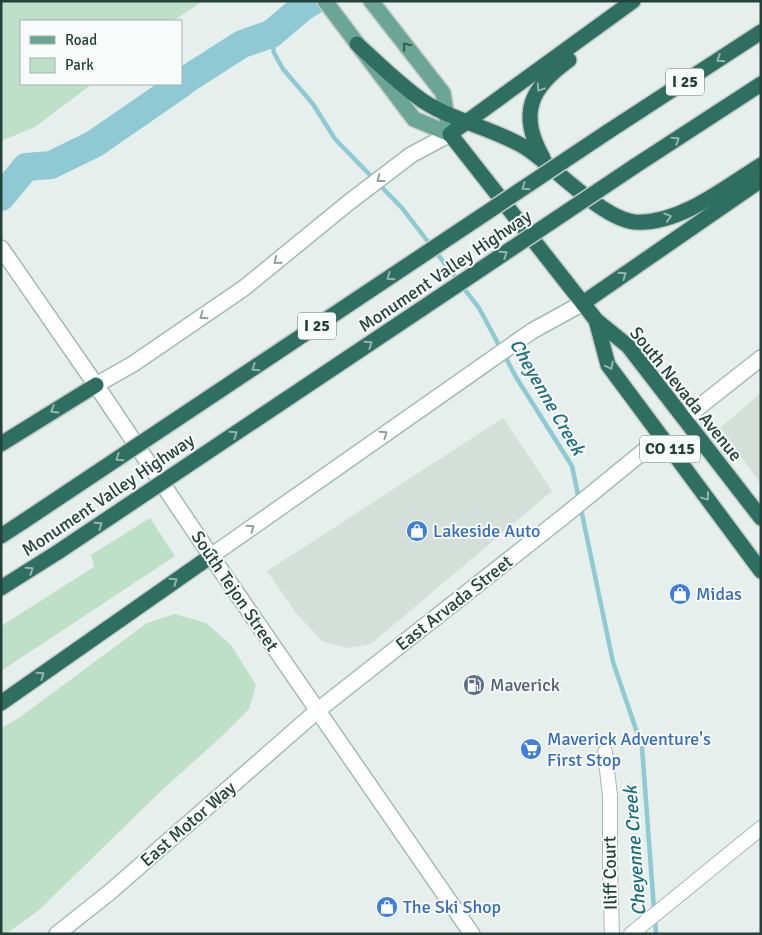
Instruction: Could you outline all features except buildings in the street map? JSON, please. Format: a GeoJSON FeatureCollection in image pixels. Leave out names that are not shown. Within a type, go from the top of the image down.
{"type":"FeatureCollection","features":[{"type":"Feature","properties":{"kind":"highway"},"geometry":{"type":"LineString","coordinates":[[450,134],[633,1]]}},
{"type":"Feature","properties":{"kind":"highway"},"geometry":{"type":"LineString","coordinates":[[548,166],[534,142],[530,120],[532,100],[544,82],[556,69],[616,26],[644,1]]}},
{"type":"Feature","properties":{"kind":"highway","name":"Monument Valley Highway"},"geometry":{"type":"LineString","coordinates":[[1,536],[609,131],[761,32]]}},
{"type":"Feature","properties":{"kind":"highway"},"geometry":{"type":"LineString","coordinates":[[357,44],[423,101],[528,149],[608,212],[634,222],[653,222],[675,216],[703,202],[761,165]]}},
{"type":"Feature","properties":{"kind":"highway","name":"Monument Valley Highway"},"geometry":{"type":"LineString","coordinates":[[1,588],[58,552],[635,166],[761,84]]}},
{"type":"Feature","properties":{"kind":"highway","name":"South Nevada Avenue"},"geometry":{"type":"LineString","coordinates":[[450,134],[596,320],[628,346],[761,518]]}},
{"type":"Feature","properties":{"kind":"highway"},"geometry":{"type":"LineString","coordinates":[[583,303],[761,180]]}},
{"type":"Feature","properties":{"kind":"highway","name":"South Nevada Avenue"},"geometry":{"type":"LineString","coordinates":[[596,320],[608,365],[761,571]]}},
{"type":"Feature","properties":{"kind":"highway"},"geometry":{"type":"LineString","coordinates":[[1,444],[96,385]]}},
{"type":"Feature","properties":{"kind":"highway"},"geometry":{"type":"LineString","coordinates":[[1,703],[211,556]]}},
{"type":"Feature","properties":{"kind":"main road","name":"South Nevada Avenue"},"geometry":{"type":"LineString","coordinates":[[325,1],[414,119],[450,134]]}},
{"type":"Feature","properties":{"kind":"main road"},"geometry":{"type":"LineString","coordinates":[[96,385],[133,364],[244,288],[348,203],[411,155],[450,134],[444,96],[437,84],[371,1]]}},
{"type":"Feature","properties":{"kind":"main road","name":"South Tejon Street"},"geometry":{"type":"LineString","coordinates":[[1,248],[317,711],[472,934]]}},
{"type":"Feature","properties":{"kind":"main road"},"geometry":{"type":"LineString","coordinates":[[211,556],[532,331],[583,303]]}},
{"type":"Feature","properties":{"kind":"main road"},"geometry":{"type":"LineString","coordinates":[[685,418],[761,358]]}},
{"type":"Feature","properties":{"kind":"main road","name":"East Arvada Street"},"geometry":{"type":"LineString","coordinates":[[317,711],[564,517],[661,437]]}},
{"type":"Feature","properties":{"kind":"main road","name":"East Motor Way"},"geometry":{"type":"LineString","coordinates":[[57,934],[110,892],[317,711]]}},
{"type":"Feature","properties":{"kind":"street","name":"Iliff Court"},"geometry":{"type":"LineString","coordinates":[[605,752],[610,796],[612,934]]}},
{"type":"Feature","properties":{"kind":"street"},"geometry":{"type":"LineString","coordinates":[[636,930],[761,828]]}},
{"type":"Feature","properties":{"kind":"shaded area"},"geometry":{"type":"Polygon","coordinates":[[[761,393],[761,484],[720,428],[761,393]]]}},
{"type":"Feature","properties":{"kind":"shaded area","name":"Lakeside Auto"},"geometry":{"type":"Polygon","coordinates":[[[503,418],[552,491],[371,644],[347,648],[322,641],[296,613],[267,571],[503,418]]]}},
{"type":"Feature","properties":{"kind":"green space"},"geometry":{"type":"Polygon","coordinates":[[[1,1],[203,1],[174,20],[20,20],[20,85],[91,85],[35,127],[1,141],[1,1]]]}},
{"type":"Feature","properties":{"kind":"green space"},"geometry":{"type":"Polygon","coordinates":[[[150,518],[175,556],[1,671],[1,626],[94,567],[91,555],[150,518]]]}},
{"type":"Feature","properties":{"kind":"green space"},"geometry":{"type":"Polygon","coordinates":[[[175,614],[206,623],[231,645],[256,685],[249,709],[160,792],[39,910],[6,934],[1,934],[1,728],[16,720],[147,623],[175,614]]]}},
{"type":"Feature","properties":{"kind":"waterway"},"geometry":{"type":"LineString","coordinates":[[182,82],[242,44],[271,34],[313,1]]}},
{"type":"Feature","properties":{"kind":"waterway","name":"Cheyenne Creek"},"geometry":{"type":"LineString","coordinates":[[271,34],[274,53],[283,69],[313,104],[335,139],[402,208],[479,308],[516,377],[572,466],[613,662],[642,747],[654,910]]}},
{"type":"Feature","properties":{"kind":"waterway"},"geometry":{"type":"LineString","coordinates":[[1,197],[26,167],[51,165],[94,144],[180,85]]}},
{"type":"Feature","properties":{"kind":"waterway","name":"Cheyenne Creek"},"geometry":{"type":"LineString","coordinates":[[655,918],[656,934]]}},
{"type":"Feature","properties":{"kind":"place","name":"Lakeside Auto"},"geometry":{"type":"Point","coordinates":[417,531]}},
{"type":"Feature","properties":{"kind":"place","name":"Midas"},"geometry":{"type":"Point","coordinates":[680,594]}},
{"type":"Feature","properties":{"kind":"place","name":"Maverick"},"geometry":{"type":"Point","coordinates":[474,685]}},
{"type":"Feature","properties":{"kind":"place","name":"Maverick Adventure's First Stop"},"geometry":{"type":"Point","coordinates":[531,749]}},
{"type":"Feature","properties":{"kind":"place","name":"The Ski Shop"},"geometry":{"type":"Point","coordinates":[387,907]}}]}
